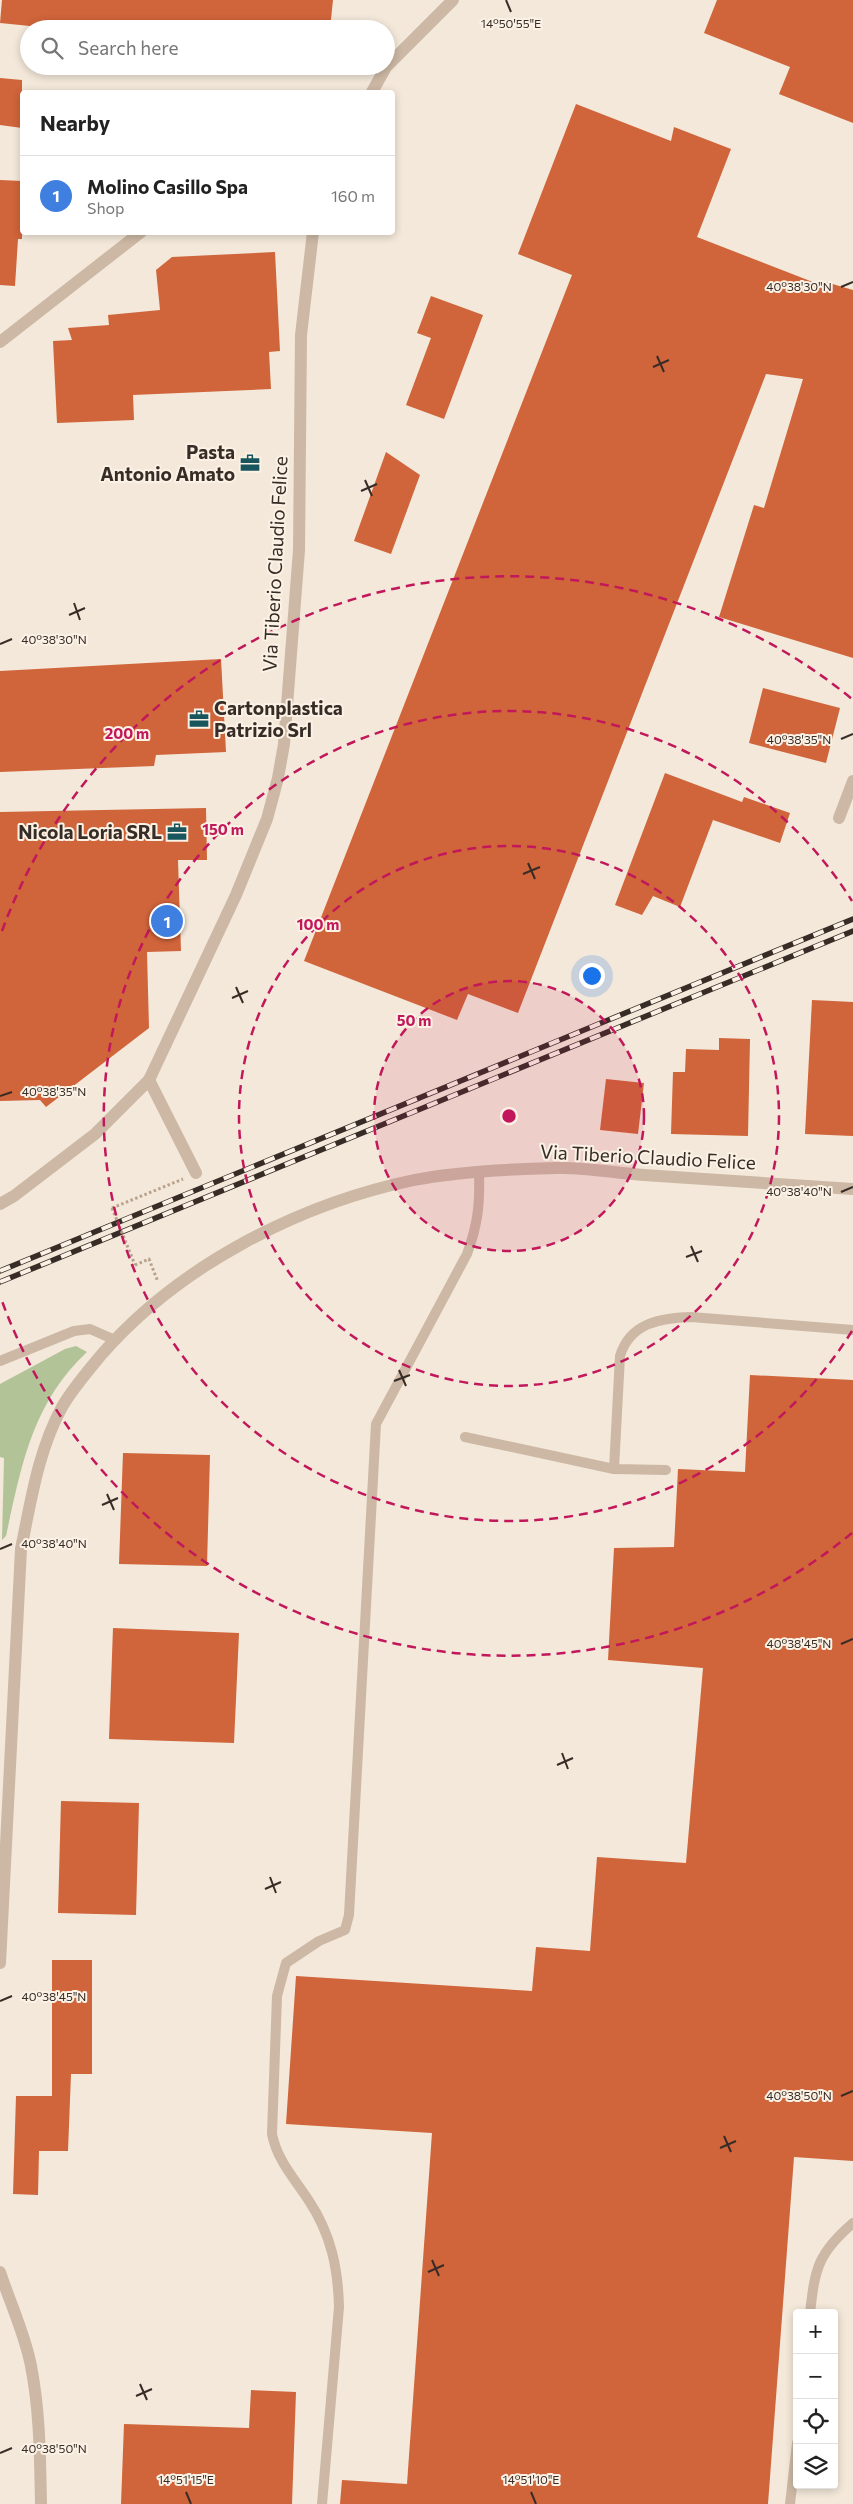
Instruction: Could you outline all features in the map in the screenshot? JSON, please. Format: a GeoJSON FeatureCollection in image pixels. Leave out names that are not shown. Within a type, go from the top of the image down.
{"type":"FeatureCollection","features":[{"type":"Feature","properties":{"kind":"street"},"geometry":{"type":"LineString","coordinates":[[395,58],[453,0]]}},
{"type":"Feature","properties":{"kind":"street"},"geometry":{"type":"LineString","coordinates":[[373,90],[382,75]]}},
{"type":"Feature","properties":{"kind":"street"},"geometry":{"type":"LineString","coordinates":[[0,342],[137,235]]}},
{"type":"Feature","properties":{"kind":"street","name":"Via Tiberio Claudio Felice"},"geometry":{"type":"LineString","coordinates":[[0,1204],[14,1196],[95,1134],[149,1080],[236,895],[267,819],[278,778],[284,744],[299,550],[300,335],[313,235]]}},
{"type":"Feature","properties":{"kind":"street"},"geometry":{"type":"LineString","coordinates":[[839,818],[853,781]]}},
{"type":"Feature","properties":{"kind":"street"},"geometry":{"type":"LineString","coordinates":[[149,1080],[196,1173]]}},
{"type":"Feature","properties":{"kind":"street","name":"Via Tiberio Claudio Felice"},"geometry":{"type":"LineString","coordinates":[[0,1963],[21,1549],[34,1482],[45,1447],[62,1407],[84,1376],[115,1340],[151,1305],[188,1276],[234,1248],[292,1220],[361,1194],[416,1180],[479,1172],[560,1168],[853,1188]]}},
{"type":"Feature","properties":{"kind":"street"},"geometry":{"type":"LineString","coordinates":[[1,2276],[20,2327],[38,2406],[41,2504]]}},
{"type":"Feature","properties":{"kind":"lane"},"geometry":{"type":"LineString","coordinates":[[322,2504],[339,2307],[338,2274],[333,2248],[322,2226],[310,2203],[275,2150],[272,2134],[277,1996],[286,1963],[319,1940],[345,1930],[349,1915],[376,1424],[467,1254],[476,1230],[480,1210],[479,1172]]}},
{"type":"Feature","properties":{"kind":"lane"},"geometry":{"type":"LineString","coordinates":[[614,1469],[620,1356],[628,1339],[647,1324],[670,1318],[691,1317],[853,1330]]}},
{"type":"Feature","properties":{"kind":"lane"},"geometry":{"type":"LineString","coordinates":[[0,1361],[74,1331],[90,1329],[115,1340]]}},
{"type":"Feature","properties":{"kind":"lane"},"geometry":{"type":"LineString","coordinates":[[465,1437],[614,1469],[666,1470]]}},
{"type":"Feature","properties":{"kind":"lane"},"geometry":{"type":"LineString","coordinates":[[811,2309],[818,2263],[838,2236],[853,2223]]}},
{"type":"Feature","properties":{"kind":"lane"},"geometry":{"type":"LineString","coordinates":[[790,2504],[797,2444]]}},
{"type":"Feature","properties":{"kind":"path"},"geometry":{"type":"LineString","coordinates":[[154,1270],[150,1259],[135,1265],[112,1208],[196,1173]]}},
{"type":"Feature","properties":{"kind":"green space"},"geometry":{"type":"Polygon","coordinates":[[[76,1346],[87,1352],[68,1372],[41,1414],[17,1485],[6,1536],[2,1540],[4,1458],[0,1457],[0,1384],[65,1349],[76,1346]]]}},
{"type":"Feature","properties":{"kind":"building"},"geometry":{"type":"Polygon","coordinates":[[[2,0],[333,0],[331,20],[20,20],[20,25],[0,23],[2,0]]]}},
{"type":"Feature","properties":{"kind":"building"},"geometry":{"type":"Polygon","coordinates":[[[717,0],[853,0],[853,123],[779,94],[790,67],[704,33],[717,0]]]}},
{"type":"Feature","properties":{"kind":"building"},"geometry":{"type":"Polygon","coordinates":[[[0,78],[22,80],[22,90],[20,90],[20,128],[0,125],[0,78]]]}},
{"type":"Feature","properties":{"kind":"building"},"geometry":{"type":"Polygon","coordinates":[[[576,104],[671,141],[674,127],[731,149],[697,237],[818,284],[819,280],[853,290],[853,658],[719,617],[754,505],[764,508],[803,379],[766,374],[518,1013],[468,994],[457,1020],[304,961],[572,275],[518,254],[576,104]]]}},
{"type":"Feature","properties":{"kind":"building"},"geometry":{"type":"Polygon","coordinates":[[[0,180],[20,181],[20,235],[22,235],[22,239],[18,239],[15,286],[0,285],[0,180]]]}},
{"type":"Feature","properties":{"kind":"building"},"geometry":{"type":"Polygon","coordinates":[[[275,252],[280,351],[269,352],[271,389],[133,395],[134,420],[57,423],[53,341],[72,340],[68,328],[109,325],[108,315],[160,310],[156,270],[172,257],[275,252]]]}},
{"type":"Feature","properties":{"kind":"building"},"geometry":{"type":"Polygon","coordinates":[[[431,296],[483,315],[444,419],[406,405],[431,338],[417,333],[431,296]]]}},
{"type":"Feature","properties":{"kind":"building"},"geometry":{"type":"Polygon","coordinates":[[[386,452],[420,475],[391,554],[354,541],[386,452]]]}},
{"type":"Feature","properties":{"kind":"building"},"geometry":{"type":"Polygon","coordinates":[[[221,659],[226,752],[156,755],[154,766],[0,772],[0,671],[221,659]]]}},
{"type":"Feature","properties":{"kind":"building"},"geometry":{"type":"Polygon","coordinates":[[[763,688],[840,708],[826,763],[749,743],[763,688]]]}},
{"type":"Feature","properties":{"kind":"building"},"geometry":{"type":"Polygon","coordinates":[[[665,773],[742,802],[744,797],[790,813],[780,843],[713,820],[680,907],[653,896],[642,915],[615,905],[665,773]]]}},
{"type":"Feature","properties":{"kind":"building"},"geometry":{"type":"Polygon","coordinates":[[[206,808],[207,860],[178,860],[181,951],[147,952],[149,1028],[46,1107],[40,1100],[0,1101],[0,812],[206,808]]]}},
{"type":"Feature","properties":{"kind":"building"},"geometry":{"type":"Polygon","coordinates":[[[812,1000],[853,1002],[853,1136],[805,1134],[812,1000]]]}},
{"type":"Feature","properties":{"kind":"building"},"geometry":{"type":"Polygon","coordinates":[[[719,1038],[750,1039],[748,1136],[671,1134],[673,1072],[685,1072],[686,1049],[719,1050],[719,1038]]]}},
{"type":"Feature","properties":{"kind":"building"},"geometry":{"type":"Polygon","coordinates":[[[606,1079],[644,1083],[638,1134],[600,1130],[606,1079]]]}},
{"type":"Feature","properties":{"kind":"building"},"geometry":{"type":"Polygon","coordinates":[[[750,1375],[853,1380],[853,2161],[794,2157],[768,2504],[340,2504],[342,2480],[407,2484],[432,2133],[286,2124],[296,1976],[532,1991],[536,1947],[590,1951],[597,1857],[686,1863],[703,1668],[608,1660],[614,1548],[674,1547],[678,1469],[745,1472],[750,1375]]]}},
{"type":"Feature","properties":{"kind":"building"},"geometry":{"type":"Polygon","coordinates":[[[123,1453],[210,1455],[207,1566],[119,1564],[123,1453]]]}},
{"type":"Feature","properties":{"kind":"building"},"geometry":{"type":"Polygon","coordinates":[[[113,1628],[239,1633],[234,1743],[109,1739],[113,1628]]]}},
{"type":"Feature","properties":{"kind":"building"},"geometry":{"type":"Polygon","coordinates":[[[61,1801],[139,1803],[136,1915],[58,1913],[61,1801]]]}},
{"type":"Feature","properties":{"kind":"building"},"geometry":{"type":"Polygon","coordinates":[[[52,1960],[92,1960],[92,2074],[71,2074],[68,2151],[39,2151],[38,2195],[13,2194],[16,2096],[52,2096],[52,1960]]]}},
{"type":"Feature","properties":{"kind":"building"},"geometry":{"type":"Polygon","coordinates":[[[251,2390],[296,2392],[292,2504],[121,2504],[124,2424],[249,2428],[251,2390]]]}},
{"type":"Feature","properties":{"kind":"railway"},"geometry":{"type":"LineString","coordinates":[[0,1271],[853,919]]}},
{"type":"Feature","properties":{"kind":"railway"},"geometry":{"type":"LineString","coordinates":[[0,1282],[853,931]]}},
{"type":"Feature","properties":{"kind":"place","name":"Pasta Antonio Amato"},"geometry":{"type":"Point","coordinates":[250,463]}},
{"type":"Feature","properties":{"kind":"place","name":"Cartonplastica Patrizio Srl"},"geometry":{"type":"Point","coordinates":[199,719]}},
{"type":"Feature","properties":{"kind":"place","name":"Nicola Loria SRL"},"geometry":{"type":"Point","coordinates":[177,832]}},
{"type":"Feature","properties":{"kind":"place","name":"Molino Casillo Spa"},"geometry":{"type":"Point","coordinates":[167,921]}}]}
